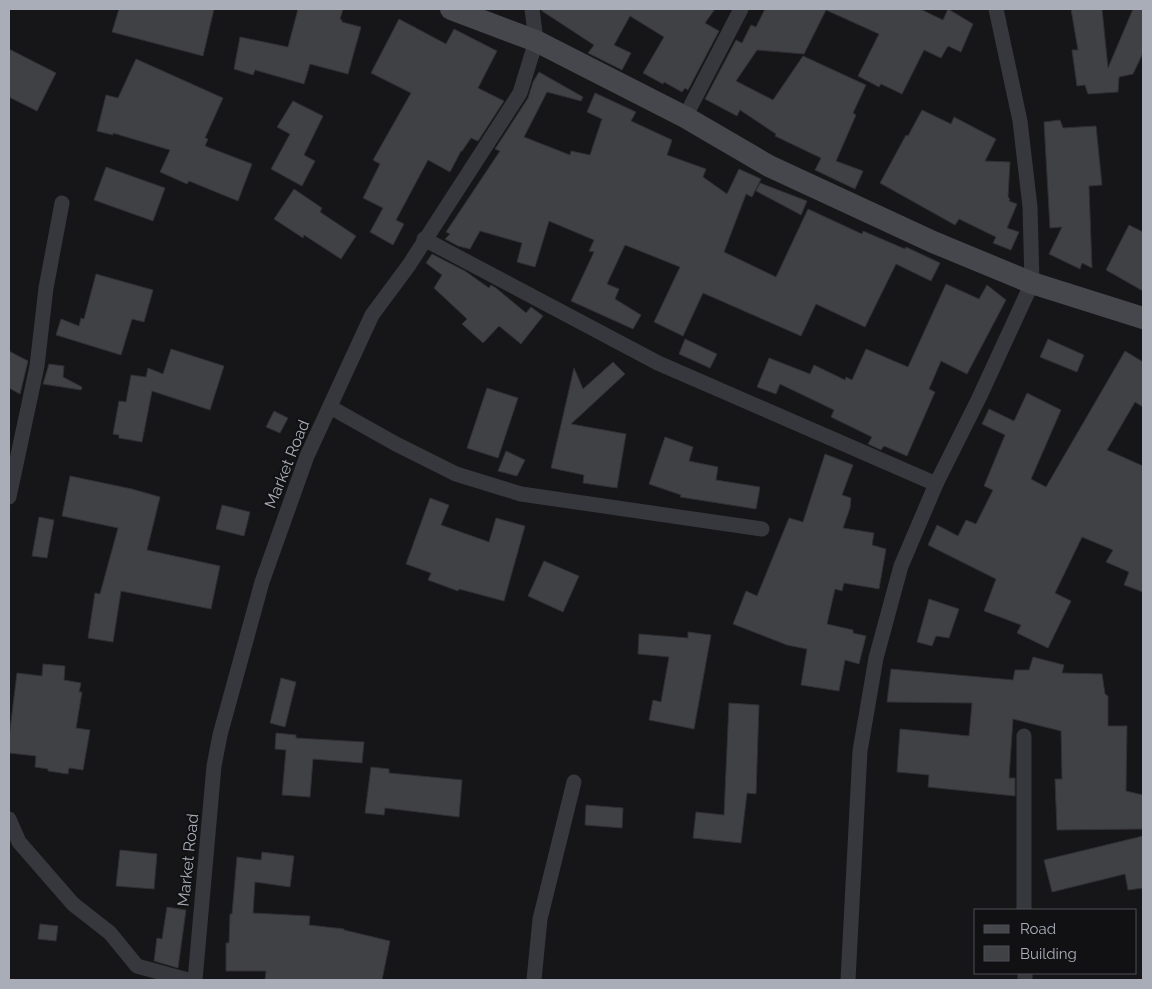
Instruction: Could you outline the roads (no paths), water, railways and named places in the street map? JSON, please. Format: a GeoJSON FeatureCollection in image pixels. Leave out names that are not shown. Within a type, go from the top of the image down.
{"type":"FeatureCollection","features":[{"type":"Feature","properties":{"kind":"street"},"geometry":{"type":"LineString","coordinates":[[451,9],[536,40],[685,117],[769,166],[933,242],[1032,283],[1143,318]]}},
{"type":"Feature","properties":{"kind":"street","name":"Market Road"},"geometry":{"type":"LineString","coordinates":[[195,980],[214,766],[220,735],[262,582],[295,487],[372,315],[409,265],[520,93],[536,40],[532,9]]}},
{"type":"Feature","properties":{"kind":"street"},"geometry":{"type":"LineString","coordinates":[[685,117],[741,9]]}},
{"type":"Feature","properties":{"kind":"street"},"geometry":{"type":"LineString","coordinates":[[848,980],[861,742],[876,658],[901,566],[936,484],[983,390],[1032,283],[1030,207],[1020,121],[996,9]]}},
{"type":"Feature","properties":{"kind":"street"},"geometry":{"type":"LineString","coordinates":[[9,497],[37,366],[46,288],[62,202]]}},
{"type":"Feature","properties":{"kind":"street"},"geometry":{"type":"LineString","coordinates":[[424,239],[658,363],[936,484]]}},
{"type":"Feature","properties":{"kind":"street"},"geometry":{"type":"LineString","coordinates":[[330,407],[396,444],[456,474],[521,494],[762,529]]}},
{"type":"Feature","properties":{"kind":"street"},"geometry":{"type":"LineString","coordinates":[[1024,736],[1024,909]]}},
{"type":"Feature","properties":{"kind":"street"},"geometry":{"type":"LineString","coordinates":[[534,980],[540,919],[574,782]]}},
{"type":"Feature","properties":{"kind":"street"},"geometry":{"type":"LineString","coordinates":[[9,819],[19,842],[73,904],[110,933],[138,966],[188,980]]}}]}
